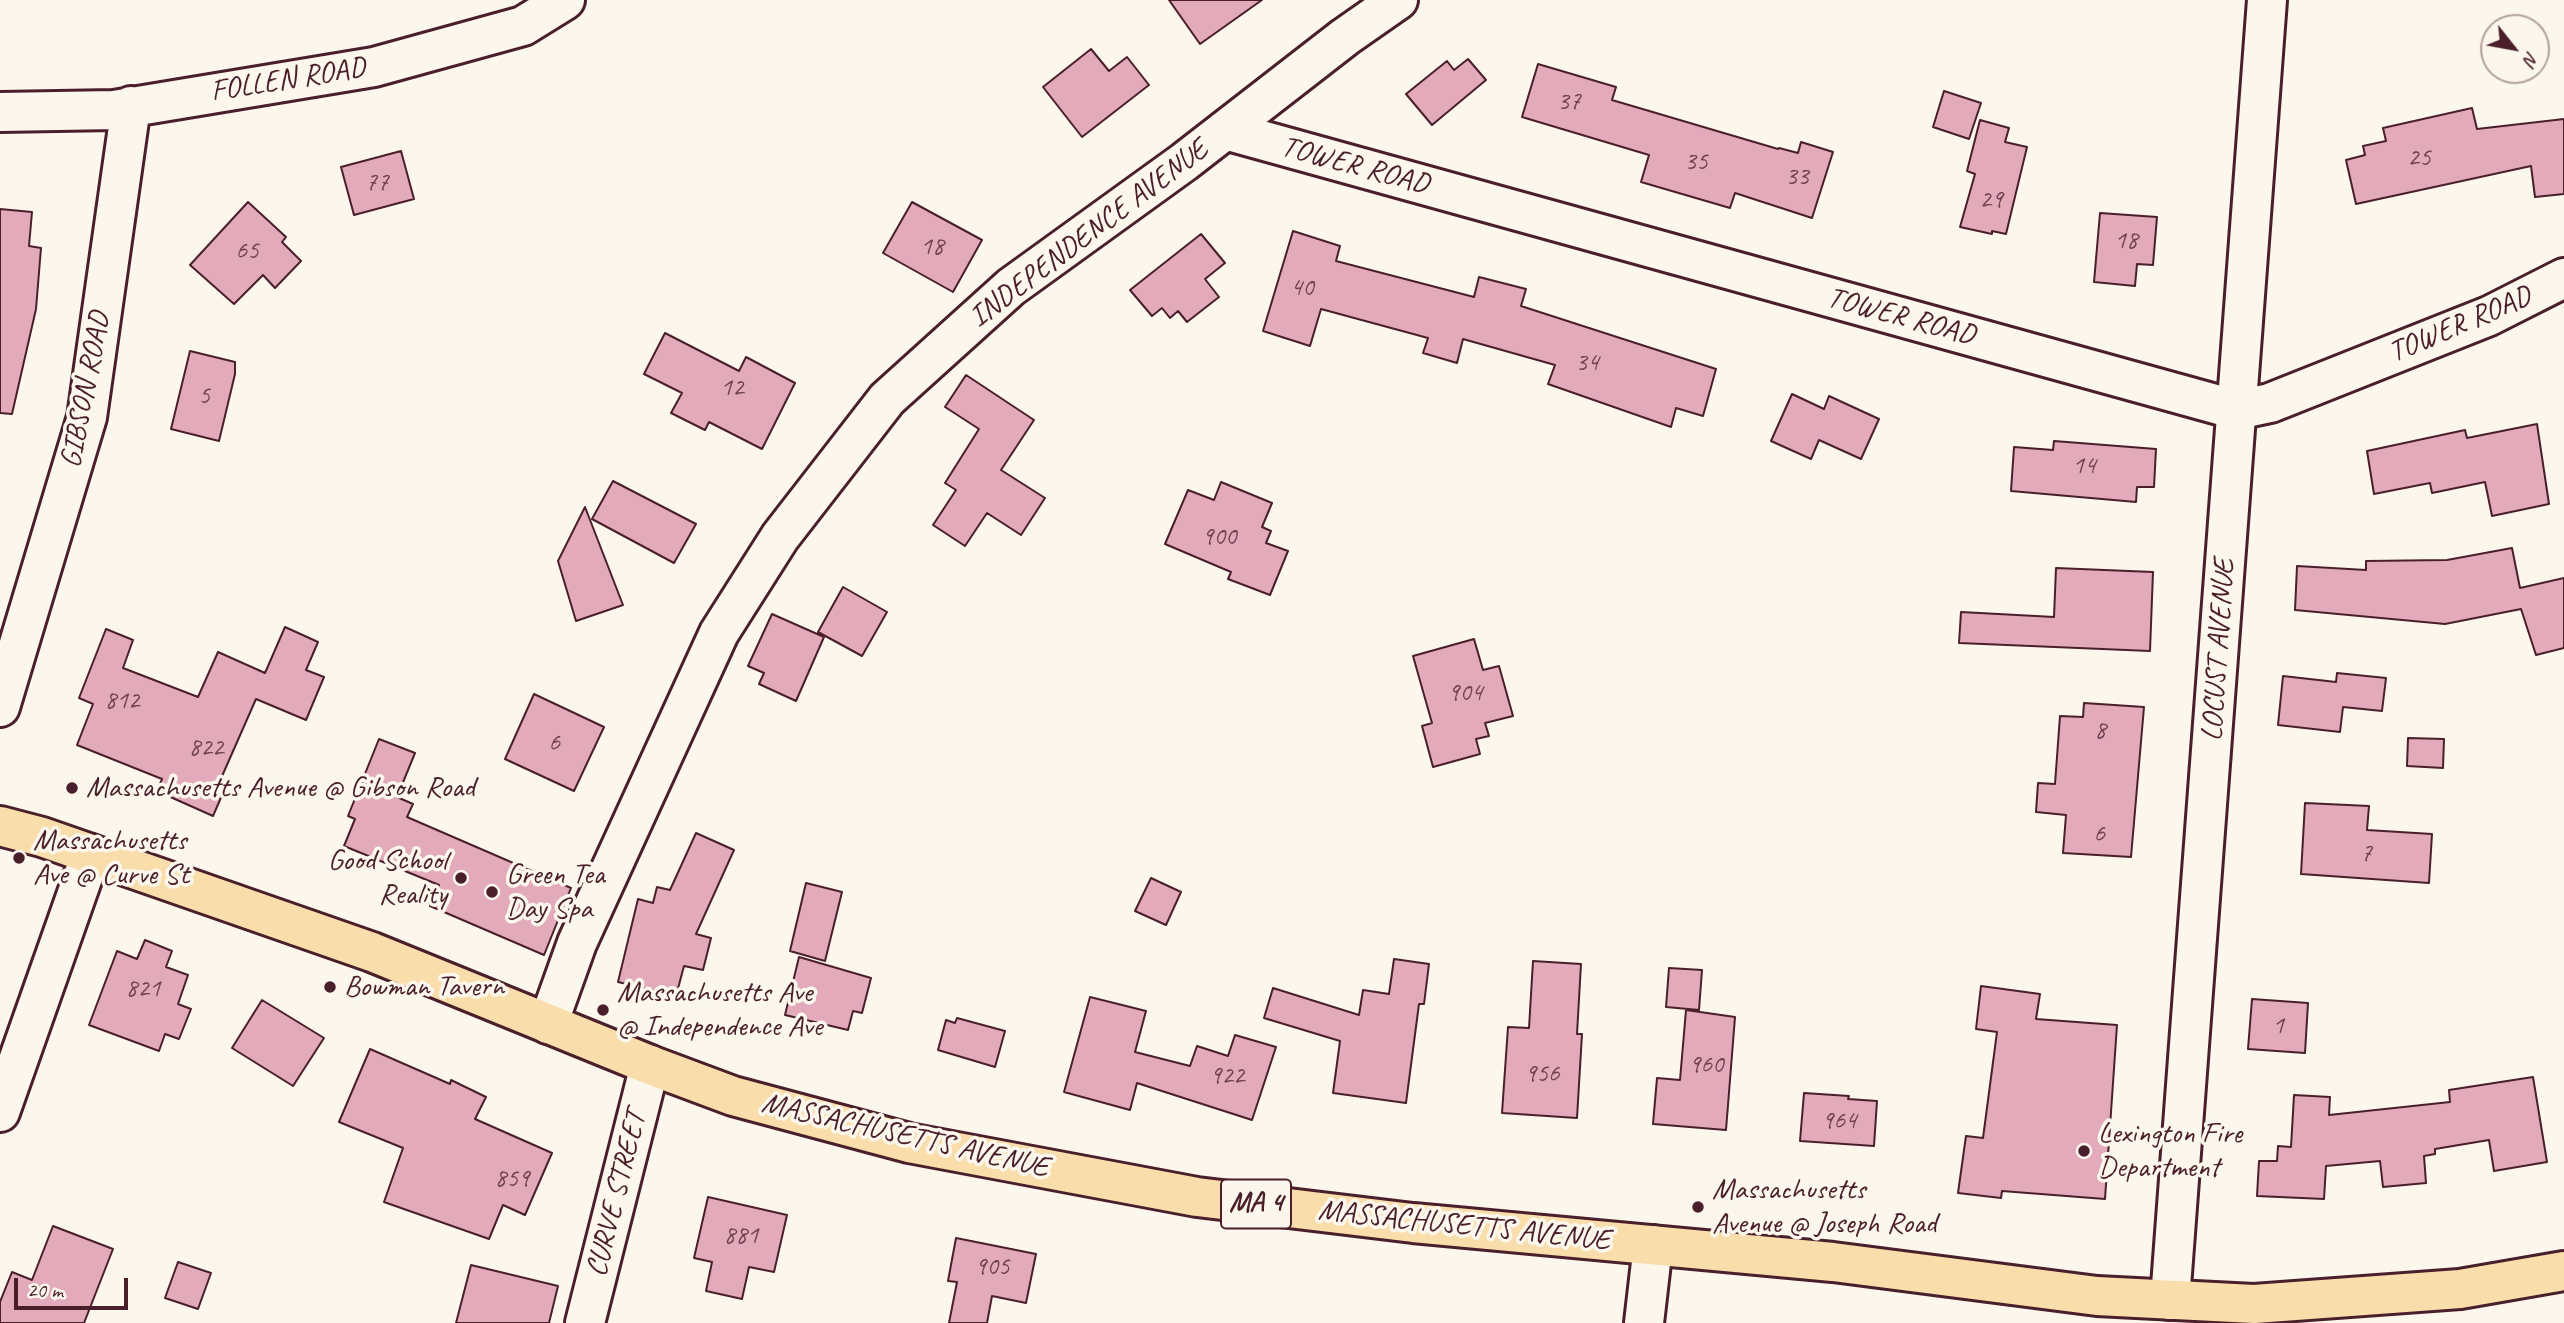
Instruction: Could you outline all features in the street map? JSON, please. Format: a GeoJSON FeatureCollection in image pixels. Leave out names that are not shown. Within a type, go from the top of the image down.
{"type":"FeatureCollection","features":[{"type":"Feature","properties":{"kind":"main road","name":"MASSACHUSETTS AVENUE"},"geometry":{"type":"LineString","coordinates":[[0,826],[90,854],[372,952],[733,1096],[909,1143],[1196,1197],[1413,1223],[1833,1262],[2097,1296],[2170,1300],[2254,1304],[2460,1289],[2564,1271]]}},
{"type":"Feature","properties":{"kind":"street","name":"FOLLEN ROAD"},"geometry":{"type":"LineString","coordinates":[[0,112],[114,110],[374,67],[523,26],[565,0]]}},
{"type":"Feature","properties":{"kind":"street","name":"INDEPENDENCE AVENUE"},"geometry":{"type":"LineString","coordinates":[[548,1024],[578,943],[713,645],[780,537],[887,399],[1011,287],[1398,0]]}},
{"type":"Feature","properties":{"kind":"street","name":"LOCUST AVENUE"},"geometry":{"type":"LineString","coordinates":[[2170,1300],[2267,0]]}},
{"type":"Feature","properties":{"kind":"street","name":"GIBSON ROAD"},"geometry":{"type":"LineString","coordinates":[[0,707],[87,417],[131,106]]}},
{"type":"Feature","properties":{"kind":"street","name":"TOWER ROAD"},"geometry":{"type":"LineString","coordinates":[[1225,130],[2237,410],[2270,403],[2476,321],[2564,278]]}},
{"type":"Feature","properties":{"kind":"street"},"geometry":{"type":"LineString","coordinates":[[0,1112],[90,854]]}},
{"type":"Feature","properties":{"kind":"street","name":"CURVE STREET"},"geometry":{"type":"LineString","coordinates":[[585,1323],[650,1065]]}},
{"type":"Feature","properties":{"kind":"street"},"geometry":{"type":"LineString","coordinates":[[1644,1323],[1653,1245]]}},
{"type":"Feature","properties":{"kind":"building"},"geometry":{"type":"Polygon","coordinates":[[[1169,0],[1262,0],[1200,44],[1169,0]]]}},
{"type":"Feature","properties":{"kind":"building"},"geometry":{"type":"Polygon","coordinates":[[[1091,49],[1109,71],[1127,57],[1149,85],[1082,137],[1043,87],[1091,49]]]}},
{"type":"Feature","properties":{"kind":"building"},"geometry":{"type":"Polygon","coordinates":[[[1468,59],[1486,80],[1432,125],[1406,94],[1447,61],[1454,70],[1468,59]]]}},
{"type":"Feature","properties":{"kind":"building"},"geometry":{"type":"Polygon","coordinates":[[[1538,64],[1616,87],[1612,100],[1778,149],[1798,153],[1801,142],[1833,152],[1812,218],[1735,193],[1730,208],[1641,182],[1649,155],[1522,117],[1538,64]]]}},
{"type":"Feature","properties":{"kind":"building"},"geometry":{"type":"Polygon","coordinates":[[[1944,91],[1981,103],[1969,139],[1933,127],[1944,91]]]}},
{"type":"Feature","properties":{"kind":"building"},"geometry":{"type":"Polygon","coordinates":[[[2472,108],[2477,129],[2564,119],[2564,194],[2535,197],[2531,166],[2356,204],[2346,160],[2365,155],[2363,146],[2386,141],[2383,128],[2472,108]]]}},
{"type":"Feature","properties":{"kind":"building"},"geometry":{"type":"Polygon","coordinates":[[[1980,120],[2009,128],[2005,142],[2027,147],[2006,234],[1992,231],[1992,234],[1960,227],[1975,174],[1967,171],[1980,120]]]}},
{"type":"Feature","properties":{"kind":"building"},"geometry":{"type":"Polygon","coordinates":[[[401,151],[414,199],[354,215],[341,167],[401,151]]]}},
{"type":"Feature","properties":{"kind":"building"},"geometry":{"type":"Polygon","coordinates":[[[248,202],[286,237],[282,242],[301,261],[275,288],[263,275],[234,304],[190,265],[248,202]]]}},
{"type":"Feature","properties":{"kind":"building"},"geometry":{"type":"Polygon","coordinates":[[[912,202],[982,240],[953,292],[883,253],[912,202]]]}},
{"type":"Feature","properties":{"kind":"building"},"geometry":{"type":"Polygon","coordinates":[[[0,209],[32,212],[29,246],[41,248],[36,309],[12,414],[0,413],[0,209]]]}},
{"type":"Feature","properties":{"kind":"building"},"geometry":{"type":"Polygon","coordinates":[[[2100,213],[2157,217],[2153,265],[2137,264],[2135,286],[2094,282],[2100,213]]]}},
{"type":"Feature","properties":{"kind":"building"},"geometry":{"type":"Polygon","coordinates":[[[1293,231],[1340,246],[1336,261],[1474,297],[1479,277],[1526,289],[1521,306],[1716,369],[1703,416],[1676,408],[1671,427],[1548,384],[1555,365],[1463,339],[1457,363],[1423,353],[1428,338],[1321,309],[1310,346],[1263,331],[1293,231]]]}},
{"type":"Feature","properties":{"kind":"building"},"geometry":{"type":"Polygon","coordinates":[[[1201,234],[1225,263],[1205,279],[1219,297],[1187,322],[1178,311],[1170,318],[1162,308],[1152,316],[1130,290],[1201,234]]]}},
{"type":"Feature","properties":{"kind":"building"},"geometry":{"type":"Polygon","coordinates":[[[665,333],[739,371],[746,357],[795,383],[762,449],[709,422],[705,430],[671,413],[682,393],[644,374],[665,333]]]}},
{"type":"Feature","properties":{"kind":"building"},"geometry":{"type":"Polygon","coordinates":[[[190,351],[235,362],[235,374],[219,441],[171,429],[190,351]]]}},
{"type":"Feature","properties":{"kind":"building"},"geometry":{"type":"Polygon","coordinates":[[[966,375],[1034,420],[1001,470],[1045,498],[1021,535],[987,513],[965,546],[933,525],[956,490],[945,483],[979,429],[945,407],[966,375]]]}},
{"type":"Feature","properties":{"kind":"building"},"geometry":{"type":"Polygon","coordinates":[[[1792,394],[1824,409],[1829,396],[1879,419],[1861,459],[1819,440],[1811,459],[1771,441],[1792,394]]]}},
{"type":"Feature","properties":{"kind":"building"},"geometry":{"type":"Polygon","coordinates":[[[2537,424],[2549,504],[2492,516],[2485,482],[2432,493],[2430,483],[2374,494],[2367,451],[2465,430],[2467,438],[2537,424]]]}},
{"type":"Feature","properties":{"kind":"building"},"geometry":{"type":"Polygon","coordinates":[[[2054,441],[2156,449],[2154,487],[2137,487],[2136,502],[2011,491],[2014,447],[2053,450],[2054,441]]]}},
{"type":"Feature","properties":{"kind":"building"},"geometry":{"type":"Polygon","coordinates":[[[613,481],[696,524],[674,563],[592,519],[613,481]]]}},
{"type":"Feature","properties":{"kind":"building"},"geometry":{"type":"Polygon","coordinates":[[[1221,482],[1272,503],[1262,527],[1271,531],[1266,543],[1288,551],[1270,595],[1228,579],[1231,572],[1165,544],[1188,490],[1214,500],[1221,482]]]}},
{"type":"Feature","properties":{"kind":"building"},"geometry":{"type":"Polygon","coordinates":[[[585,507],[623,605],[576,621],[558,561],[585,507]]]}},
{"type":"Feature","properties":{"kind":"building"},"geometry":{"type":"Polygon","coordinates":[[[2512,548],[2520,588],[2564,578],[2564,648],[2536,655],[2521,609],[2445,624],[2295,610],[2297,566],[2366,570],[2366,561],[2447,560],[2512,548]]]}},
{"type":"Feature","properties":{"kind":"building"},"geometry":{"type":"Polygon","coordinates":[[[2056,568],[2153,572],[2150,651],[1959,643],[1961,612],[2054,617],[2056,568]]]}},
{"type":"Feature","properties":{"kind":"building"},"geometry":{"type":"Polygon","coordinates":[[[843,587],[887,612],[862,656],[818,632],[843,587]]]}},
{"type":"Feature","properties":{"kind":"building"},"geometry":{"type":"Polygon","coordinates":[[[772,614],[824,637],[796,701],[759,684],[764,673],[748,666],[772,614]]]}},
{"type":"Feature","properties":{"kind":"building"},"geometry":{"type":"Polygon","coordinates":[[[285,627],[318,642],[306,670],[324,677],[306,720],[256,699],[219,783],[226,786],[213,816],[157,791],[162,779],[77,745],[93,704],[79,698],[106,629],[133,640],[123,668],[198,697],[218,652],[265,673],[285,627]]]}},
{"type":"Feature","properties":{"kind":"building"},"geometry":{"type":"Polygon","coordinates":[[[1474,639],[1483,670],[1499,666],[1513,716],[1485,723],[1489,736],[1476,739],[1480,754],[1433,767],[1422,726],[1432,723],[1413,656],[1474,639]]]}},
{"type":"Feature","properties":{"kind":"building"},"geometry":{"type":"Polygon","coordinates":[[[2337,673],[2386,678],[2382,711],[2343,707],[2340,732],[2278,725],[2283,676],[2336,682],[2337,673]]]}},
{"type":"Feature","properties":{"kind":"building"},"geometry":{"type":"Polygon","coordinates":[[[534,694],[604,727],[574,791],[505,759],[534,694]]]}},
{"type":"Feature","properties":{"kind":"building"},"geometry":{"type":"Polygon","coordinates":[[[2084,703],[2144,707],[2131,857],[2063,853],[2066,815],[2036,812],[2038,783],[2055,784],[2060,716],[2083,717],[2084,703]]]}},
{"type":"Feature","properties":{"kind":"building"},"geometry":{"type":"Polygon","coordinates":[[[2408,738],[2444,739],[2443,768],[2407,766],[2408,738]]]}},
{"type":"Feature","properties":{"kind":"building"},"geometry":{"type":"Polygon","coordinates":[[[379,739],[415,753],[397,797],[413,804],[407,817],[571,888],[544,955],[430,906],[439,885],[344,846],[355,819],[348,816],[379,739]]]}},
{"type":"Feature","properties":{"kind":"building"},"geometry":{"type":"Polygon","coordinates":[[[2305,803],[2369,806],[2367,830],[2432,834],[2429,883],[2301,874],[2305,803]]]}},
{"type":"Feature","properties":{"kind":"building"},"geometry":{"type":"Polygon","coordinates":[[[696,833],[734,850],[696,934],[711,938],[703,970],[684,966],[676,996],[618,982],[638,899],[653,903],[657,887],[670,890],[696,833]]]}},
{"type":"Feature","properties":{"kind":"building"},"geometry":{"type":"Polygon","coordinates":[[[1151,878],[1181,892],[1166,925],[1135,911],[1151,878]]]}},
{"type":"Feature","properties":{"kind":"building"},"geometry":{"type":"Polygon","coordinates":[[[806,883],[842,892],[825,961],[790,951],[806,883]]]}},
{"type":"Feature","properties":{"kind":"building"},"geometry":{"type":"Polygon","coordinates":[[[145,940],[172,951],[166,967],[188,975],[178,1004],[191,1009],[179,1039],[165,1034],[159,1051],[89,1025],[117,951],[137,959],[145,940]]]}},
{"type":"Feature","properties":{"kind":"building"},"geometry":{"type":"Polygon","coordinates":[[[799,957],[871,978],[862,1013],[853,1011],[848,1030],[785,1015],[799,957]]]}},
{"type":"Feature","properties":{"kind":"building"},"geometry":{"type":"Polygon","coordinates":[[[1394,959],[1429,964],[1424,1004],[1419,1004],[1406,1103],[1333,1093],[1340,1041],[1264,1018],[1273,988],[1359,1015],[1363,990],[1389,994],[1394,959]]]}},
{"type":"Feature","properties":{"kind":"building"},"geometry":{"type":"Polygon","coordinates":[[[1533,961],[1581,964],[1577,1034],[1582,1034],[1577,1118],[1502,1113],[1508,1027],[1529,1028],[1533,961]]]}},
{"type":"Feature","properties":{"kind":"building"},"geometry":{"type":"Polygon","coordinates":[[[1669,968],[1702,970],[1699,1010],[1666,1007],[1669,968]]]}},
{"type":"Feature","properties":{"kind":"building"},"geometry":{"type":"Polygon","coordinates":[[[1981,986],[2040,994],[2036,1019],[2117,1025],[2105,1199],[2002,1191],[2001,1198],[1958,1193],[1966,1136],[1983,1138],[1997,1032],[1976,1029],[1981,986]]]}},
{"type":"Feature","properties":{"kind":"building"},"geometry":{"type":"Polygon","coordinates":[[[1090,997],[1146,1011],[1135,1052],[1190,1066],[1197,1046],[1228,1056],[1235,1035],[1276,1047],[1252,1120],[1137,1083],[1130,1110],[1064,1092],[1090,997]]]}},
{"type":"Feature","properties":{"kind":"building"},"geometry":{"type":"Polygon","coordinates":[[[2252,999],[2308,1003],[2305,1053],[2248,1049],[2252,999]]]}},
{"type":"Feature","properties":{"kind":"building"},"geometry":{"type":"Polygon","coordinates":[[[262,1000],[324,1038],[293,1086],[232,1048],[262,1000]]]}},
{"type":"Feature","properties":{"kind":"building"},"geometry":{"type":"Polygon","coordinates":[[[1686,1010],[1735,1017],[1726,1130],[1653,1124],[1657,1078],[1680,1080],[1686,1010]]]}},
{"type":"Feature","properties":{"kind":"building"},"geometry":{"type":"Polygon","coordinates":[[[957,1018],[1005,1031],[995,1067],[938,1050],[946,1020],[955,1023],[957,1018]]]}},
{"type":"Feature","properties":{"kind":"building"},"geometry":{"type":"Polygon","coordinates":[[[370,1049],[450,1084],[451,1080],[486,1097],[475,1119],[552,1153],[525,1215],[503,1205],[489,1239],[384,1202],[403,1148],[339,1122],[370,1049]]]}},
{"type":"Feature","properties":{"kind":"building"},"geometry":{"type":"Polygon","coordinates":[[[2533,1077],[2547,1162],[2494,1171],[2489,1140],[2435,1149],[2435,1154],[2424,1156],[2426,1183],[2383,1187],[2380,1161],[2326,1166],[2324,1199],[2257,1196],[2259,1161],[2277,1161],[2278,1146],[2291,1147],[2294,1095],[2330,1097],[2329,1115],[2450,1102],[2449,1090],[2533,1077]]]}},
{"type":"Feature","properties":{"kind":"building"},"geometry":{"type":"Polygon","coordinates":[[[1804,1093],[1877,1101],[1874,1146],[1800,1141],[1804,1093]]]}},
{"type":"Feature","properties":{"kind":"building"},"geometry":{"type":"Polygon","coordinates":[[[708,1197],[787,1215],[774,1272],[749,1267],[742,1299],[706,1291],[712,1262],[694,1258],[708,1197]]]}},
{"type":"Feature","properties":{"kind":"building"},"geometry":{"type":"Polygon","coordinates":[[[53,1226],[113,1249],[84,1323],[0,1323],[0,1302],[12,1272],[32,1280],[53,1226]]]}},
{"type":"Feature","properties":{"kind":"building"},"geometry":{"type":"Polygon","coordinates":[[[956,1238],[1036,1254],[1026,1303],[992,1296],[987,1323],[949,1323],[957,1282],[948,1281],[956,1238]]]}},
{"type":"Feature","properties":{"kind":"building"},"geometry":{"type":"Polygon","coordinates":[[[178,1262],[211,1273],[198,1309],[165,1298],[178,1262]]]}},
{"type":"Feature","properties":{"kind":"building"},"geometry":{"type":"Polygon","coordinates":[[[471,1265],[558,1286],[549,1323],[456,1323],[471,1265]]]}},
{"type":"Feature","properties":{"kind":"place","name":"Massachusetts Avenue @ Gibson Road"},"geometry":{"type":"Point","coordinates":[72,788]}},
{"type":"Feature","properties":{"kind":"place","name":"Massachusetts Ave @ Curve St"},"geometry":{"type":"Point","coordinates":[19,858]}},
{"type":"Feature","properties":{"kind":"place","name":"Good School Reality"},"geometry":{"type":"Point","coordinates":[461,878]}},
{"type":"Feature","properties":{"kind":"place","name":"Green Tea Day Spa"},"geometry":{"type":"Point","coordinates":[492,892]}},
{"type":"Feature","properties":{"kind":"place","name":"Bowman Tavern"},"geometry":{"type":"Point","coordinates":[330,987]}},
{"type":"Feature","properties":{"kind":"place","name":"Massachusetts Ave @ Independence Ave"},"geometry":{"type":"Point","coordinates":[603,1010]}},
{"type":"Feature","properties":{"kind":"place","name":"Lexington Fire Department"},"geometry":{"type":"Point","coordinates":[2084,1151]}},
{"type":"Feature","properties":{"kind":"place","name":"Massachusetts Avenue @ Joseph Road"},"geometry":{"type":"Point","coordinates":[1698,1207]}}]}
